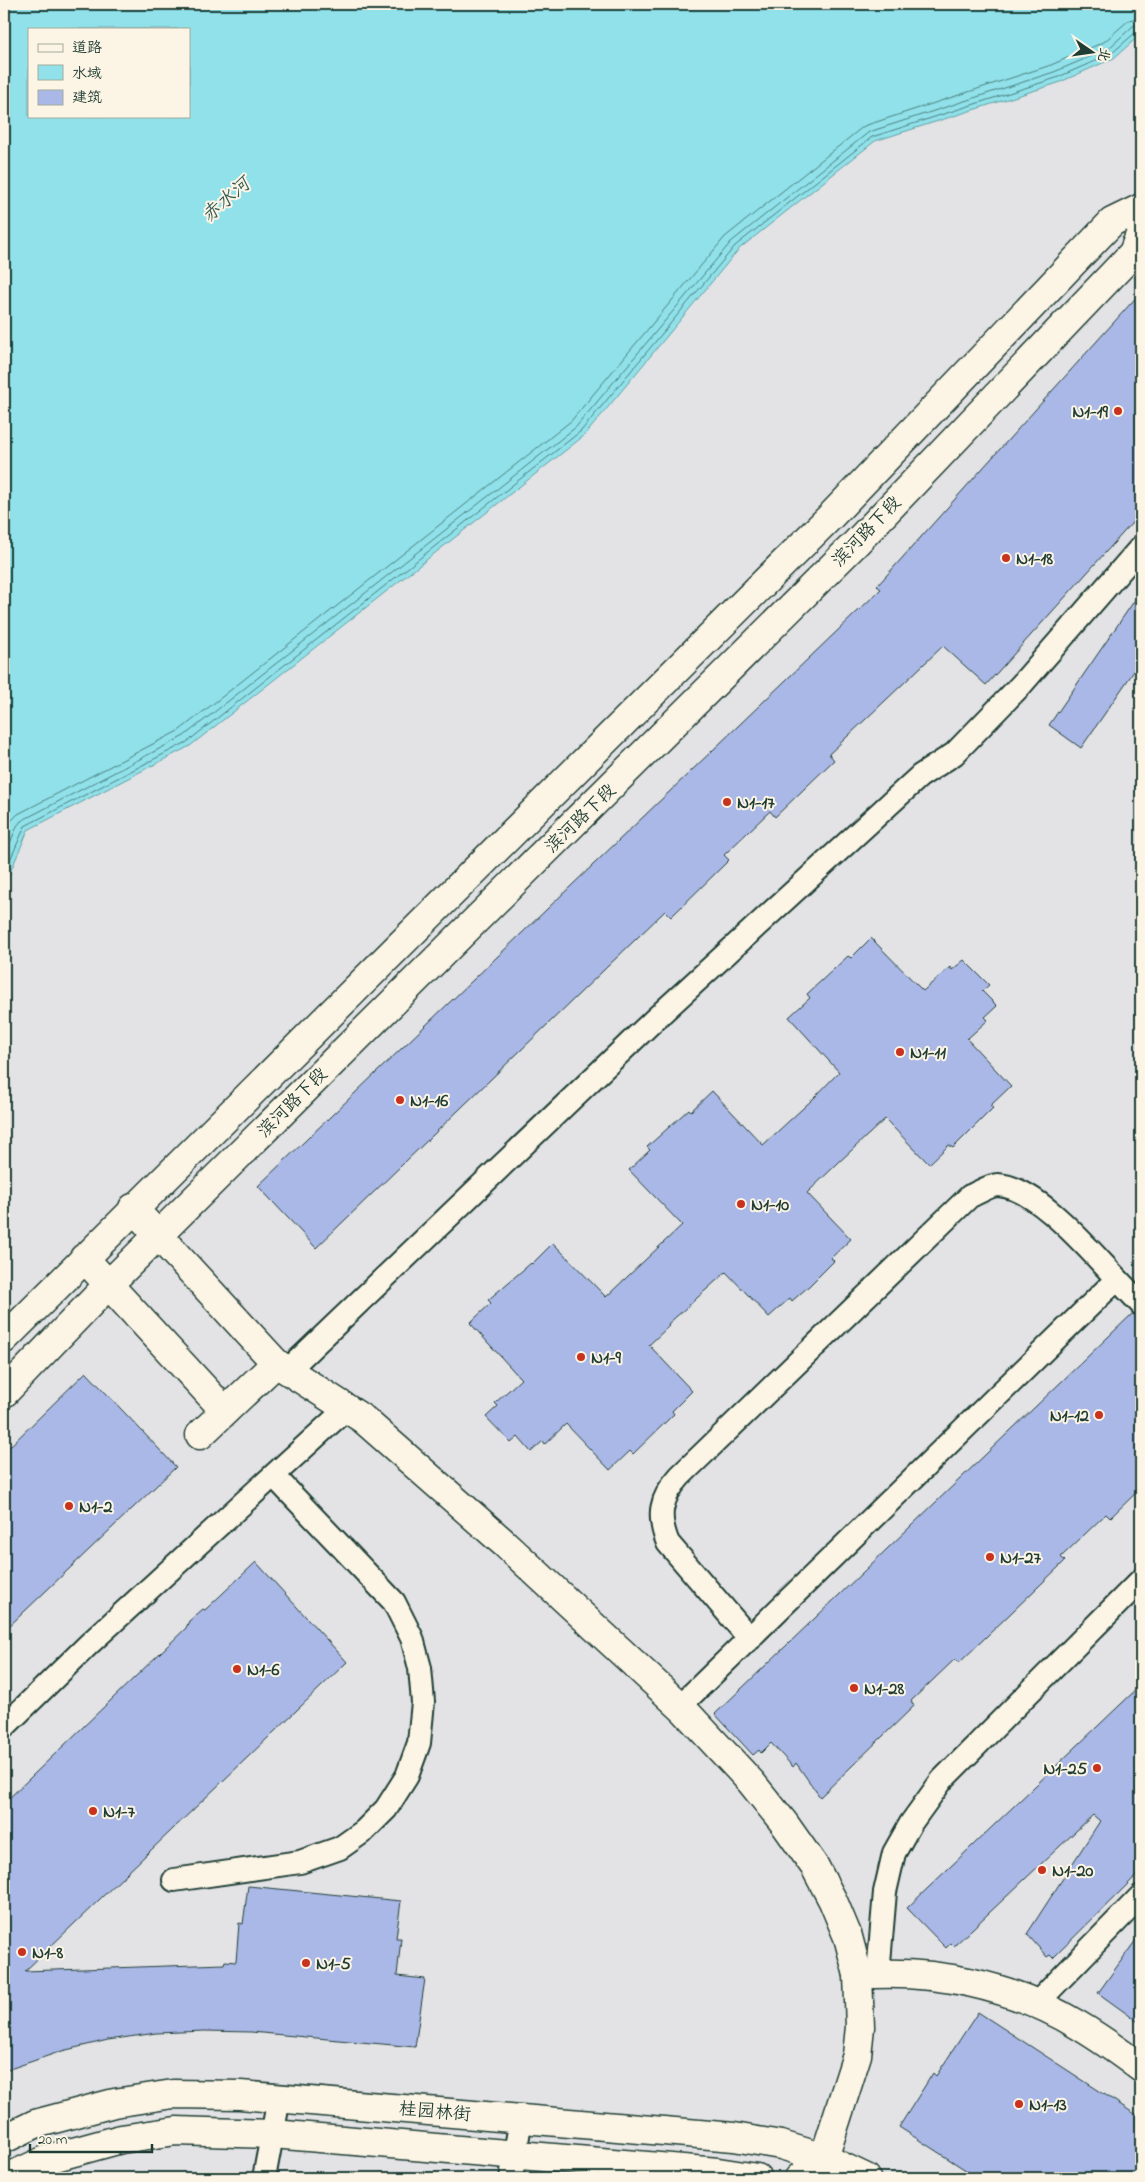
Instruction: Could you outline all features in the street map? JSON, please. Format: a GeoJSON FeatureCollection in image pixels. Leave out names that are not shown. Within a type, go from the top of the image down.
{"type":"FeatureCollection","features":[{"type":"Feature","properties":{"kind":"street","name":"滨河路下段"},"geometry":{"type":"LineString","coordinates":[[4,1339],[133,1208],[823,524],[1112,222],[1141,208]]}},
{"type":"Feature","properties":{"kind":"street","name":"滨河路下段"},"geometry":{"type":"LineString","coordinates":[[4,1392],[158,1235],[863,536],[1134,252],[1141,232]]}},
{"type":"Feature","properties":{"kind":"street"},"geometry":{"type":"LineString","coordinates":[[133,1208],[282,1366],[363,1419],[504,1543],[680,1706],[751,1782],[784,1823],[815,1867],[868,1974],[857,2056],[824,2158],[799,2178]]}},
{"type":"Feature","properties":{"kind":"street"},"geometry":{"type":"LineString","coordinates":[[84,1258],[225,1411]]}},
{"type":"Feature","properties":{"kind":"street"},"geometry":{"type":"LineString","coordinates":[[200,1435],[225,1411],[282,1366]]}},
{"type":"Feature","properties":{"kind":"street"},"geometry":{"type":"LineString","coordinates":[[868,1974],[919,1974],[961,1980],[1002,1990],[1077,2024],[1141,2068]]}},
{"type":"Feature","properties":{"kind":"street","name":"桂园林街"},"geometry":{"type":"LineString","coordinates":[[4,2139],[35,2124],[114,2103],[173,2094],[240,2095],[734,2137],[781,2145],[824,2158],[866,2178]]}},
{"type":"Feature","properties":{"kind":"street","name":"桂园林街"},"geometry":{"type":"LineString","coordinates":[[7,2178],[48,2159],[121,2139],[176,2131],[273,2134],[513,2166],[757,2178]]}},
{"type":"Feature","properties":{"kind":"lane"},"geometry":{"type":"LineString","coordinates":[[282,1366],[920,776],[954,754],[1020,684],[1141,547]]}},
{"type":"Feature","properties":{"kind":"lane"},"geometry":{"type":"LineString","coordinates":[[750,1639],[668,1543],[663,1530],[661,1515],[663,1500],[670,1487],[680,1476],[970,1196],[996,1185],[1014,1188],[1040,1202],[1141,1304]]}},
{"type":"Feature","properties":{"kind":"lane"},"geometry":{"type":"LineString","coordinates":[[680,1706],[1117,1278]]}},
{"type":"Feature","properties":{"kind":"lane"},"geometry":{"type":"LineString","coordinates":[[4,1727],[89,1644],[346,1408]]}},
{"type":"Feature","properties":{"kind":"lane"},"geometry":{"type":"LineString","coordinates":[[174,1880],[300,1862],[340,1848],[364,1831],[386,1809],[407,1776],[419,1743],[423,1702],[420,1668],[412,1638],[394,1602],[274,1476]]}},
{"type":"Feature","properties":{"kind":"lane"},"geometry":{"type":"LineString","coordinates":[[868,1974],[894,1853],[911,1823],[942,1780],[1141,1580]]}},
{"type":"Feature","properties":{"kind":"lane"},"geometry":{"type":"LineString","coordinates":[[1036,2004],[1141,1896]]}},
{"type":"Feature","properties":{"kind":"lane"},"geometry":{"type":"LineString","coordinates":[[264,2178],[279,2098]]}},
{"type":"Feature","properties":{"kind":"lane"},"geometry":{"type":"LineString","coordinates":[[513,2166],[521,2118]]}},
{"type":"Feature","properties":{"kind":"water","name":"赤水河"},"geometry":{"type":"Polygon","coordinates":[[[4,4],[1141,4],[1141,34],[1114,58],[1058,83],[875,141],[739,249],[585,435],[190,746],[28,830],[4,887],[4,4]]]}},
{"type":"Feature","properties":{"kind":"building"},"geometry":{"type":"Polygon","coordinates":[[[1141,292],[1141,513],[986,685],[943,646],[829,754],[834,760],[775,817],[770,811],[724,855],[729,860],[671,917],[665,911],[316,1248],[258,1186],[881,589],[877,586],[1141,292]]]}},
{"type":"Feature","properties":{"kind":"building"},"geometry":{"type":"Polygon","coordinates":[[[1141,591],[1141,661],[1081,748],[1049,725],[1141,591]]]}},
{"type":"Feature","properties":{"kind":"building"},"geometry":{"type":"Polygon","coordinates":[[[871,938],[923,991],[950,967],[952,970],[964,960],[989,985],[982,991],[997,1006],[985,1017],[988,1020],[967,1039],[1011,1086],[990,1106],[993,1108],[953,1148],[949,1145],[929,1164],[885,1119],[838,1163],[807,1193],[851,1239],[831,1258],[834,1261],[809,1286],[792,1301],[790,1298],[769,1317],[726,1272],[668,1324],[669,1326],[649,1345],[692,1391],[672,1411],[674,1414],[633,1454],[630,1451],[610,1470],[566,1424],[545,1444],[543,1441],[531,1452],[518,1437],[511,1443],[486,1417],[498,1406],[495,1403],[521,1379],[470,1323],[491,1303],[488,1300],[532,1264],[553,1243],[606,1297],[682,1225],[629,1170],[650,1150],[647,1147],[712,1091],[763,1145],[814,1098],[839,1072],[789,1017],[810,998],[807,994],[848,956],[851,958],[871,938]]]}},
{"type":"Feature","properties":{"kind":"building"},"geometry":{"type":"Polygon","coordinates":[[[1132,1314],[1141,1317],[1141,1488],[1110,1518],[1106,1514],[1061,1557],[1065,1561],[959,1663],[955,1659],[911,1701],[914,1706],[820,1797],[796,1763],[793,1767],[771,1743],[761,1753],[759,1750],[753,1755],[715,1714],[1132,1314]]]}},
{"type":"Feature","properties":{"kind":"building","name":"N1-2"},"geometry":{"type":"Polygon","coordinates":[[[86,1372],[176,1467],[4,1631],[4,1452],[86,1372]]]}},
{"type":"Feature","properties":{"kind":"building"},"geometry":{"type":"Polygon","coordinates":[[[256,1562],[347,1662],[25,1971],[236,1962],[239,1923],[243,1924],[248,1886],[401,1901],[396,1938],[401,1938],[397,1976],[425,1979],[415,2047],[251,2032],[156,2033],[108,2040],[62,2051],[4,2071],[4,1803],[186,1628],[189,1621],[203,1609],[205,1610],[256,1562]]]}},
{"type":"Feature","properties":{"kind":"building"},"geometry":{"type":"Polygon","coordinates":[[[1141,1685],[1141,1871],[1053,1958],[1050,1955],[1047,1957],[1027,1934],[1100,1821],[1093,1815],[954,1946],[951,1943],[946,1948],[907,1908],[1141,1685]]]}},
{"type":"Feature","properties":{"kind":"building"},"geometry":{"type":"Polygon","coordinates":[[[1141,1933],[1141,2024],[1098,1993],[1141,1933]]]}},
{"type":"Feature","properties":{"kind":"building","name":"N1-13"},"geometry":{"type":"Polygon","coordinates":[[[978,2012],[1141,2118],[1141,2178],[978,2178],[899,2127],[933,2073],[936,2076],[978,2012]]]}},
{"type":"Feature","properties":{"kind":"place","name":"N1-19"},"geometry":{"type":"Point","coordinates":[1118,411]}},
{"type":"Feature","properties":{"kind":"place","name":"N1-18"},"geometry":{"type":"Point","coordinates":[1006,558]}},
{"type":"Feature","properties":{"kind":"place","name":"N1-17"},"geometry":{"type":"Point","coordinates":[727,802]}},
{"type":"Feature","properties":{"kind":"place","name":"N1-11"},"geometry":{"type":"Point","coordinates":[900,1052]}},
{"type":"Feature","properties":{"kind":"place","name":"N1-16"},"geometry":{"type":"Point","coordinates":[400,1100]}},
{"type":"Feature","properties":{"kind":"place","name":"N1-10"},"geometry":{"type":"Point","coordinates":[741,1204]}},
{"type":"Feature","properties":{"kind":"place","name":"N1-9"},"geometry":{"type":"Point","coordinates":[581,1357]}},
{"type":"Feature","properties":{"kind":"place","name":"N1-12"},"geometry":{"type":"Point","coordinates":[1099,1415]}},
{"type":"Feature","properties":{"kind":"place","name":"N1-2"},"geometry":{"type":"Point","coordinates":[69,1506]}},
{"type":"Feature","properties":{"kind":"place","name":"N1-27"},"geometry":{"type":"Point","coordinates":[990,1557]}},
{"type":"Feature","properties":{"kind":"place","name":"N1-6"},"geometry":{"type":"Point","coordinates":[237,1669]}},
{"type":"Feature","properties":{"kind":"place","name":"N1-28"},"geometry":{"type":"Point","coordinates":[854,1688]}},
{"type":"Feature","properties":{"kind":"place","name":"N1-25"},"geometry":{"type":"Point","coordinates":[1097,1768]}},
{"type":"Feature","properties":{"kind":"place","name":"N1-7"},"geometry":{"type":"Point","coordinates":[93,1811]}},
{"type":"Feature","properties":{"kind":"place","name":"N1-20"},"geometry":{"type":"Point","coordinates":[1042,1870]}},
{"type":"Feature","properties":{"kind":"place","name":"N1-8"},"geometry":{"type":"Point","coordinates":[22,1952]}},
{"type":"Feature","properties":{"kind":"place","name":"N1-5"},"geometry":{"type":"Point","coordinates":[306,1963]}},
{"type":"Feature","properties":{"kind":"place","name":"N1-13"},"geometry":{"type":"Point","coordinates":[1019,2104]}}]}
